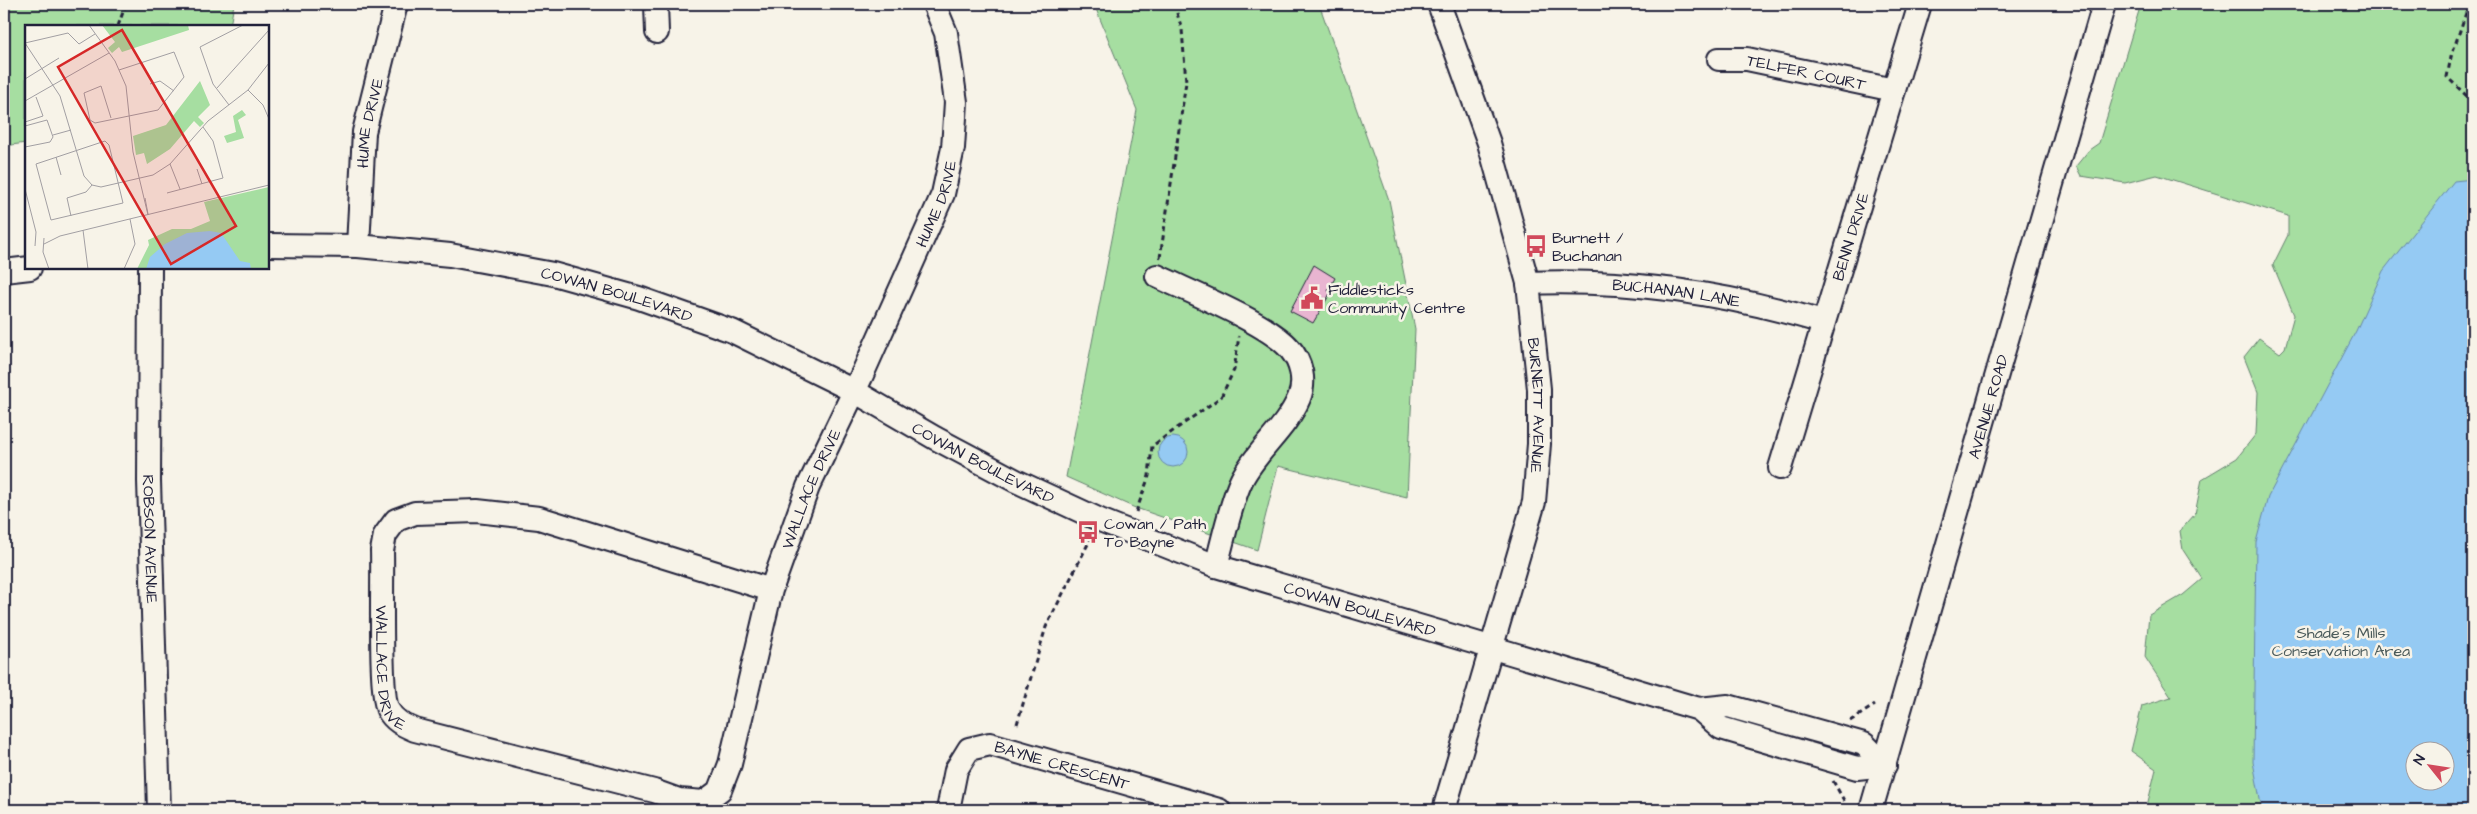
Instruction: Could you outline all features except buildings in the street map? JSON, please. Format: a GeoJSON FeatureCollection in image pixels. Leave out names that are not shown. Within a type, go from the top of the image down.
{"type":"FeatureCollection","features":[{"type":"Feature","properties":{"kind":"street","name":"HUME DRIVE"},"geometry":{"type":"LineString","coordinates":[[358,246],[364,132],[396,4]]}},
{"type":"Feature","properties":{"kind":"street"},"geometry":{"type":"LineString","coordinates":[[656,4],[657,32]]}},
{"type":"Feature","properties":{"kind":"street","name":"HUME DRIVE"},"geometry":{"type":"LineString","coordinates":[[854,391],[943,194],[954,148],[956,102],[948,43],[934,4]]}},
{"type":"Feature","properties":{"kind":"street","name":"BURNETT AVENUE"},"geometry":{"type":"LineString","coordinates":[[1439,4],[1490,143],[1528,283],[1539,389],[1539,444],[1534,502],[1493,648],[1444,810]]}},
{"type":"Feature","properties":{"kind":"street","name":"BENN DRIVE"},"geometry":{"type":"LineString","coordinates":[[1780,468],[1920,4]]}},
{"type":"Feature","properties":{"kind":"street","name":"AVENUE ROAD"},"geometry":{"type":"LineString","coordinates":[[1871,810],[2104,4]]}},
{"type":"Feature","properties":{"kind":"street","name":"TELFER COURT"},"geometry":{"type":"LineString","coordinates":[[1719,59],[1747,59],[1894,90]]}},
{"type":"Feature","properties":{"kind":"street","name":"COWAN BOULEVARD"},"geometry":{"type":"LineString","coordinates":[[269,245],[358,246],[450,255],[544,272],[639,298],[732,331],[854,391],[935,438],[1016,481],[1100,520],[1216,566],[1699,710],[1728,706],[1864,744],[1885,765]]}},
{"type":"Feature","properties":{"kind":"street"},"geometry":{"type":"LineString","coordinates":[[4,271],[25,269]]}},
{"type":"Feature","properties":{"kind":"street","name":"ROBSON AVENUE"},"geometry":{"type":"LineString","coordinates":[[150,269],[149,481],[159,810]]}},
{"type":"Feature","properties":{"kind":"street"},"geometry":{"type":"LineString","coordinates":[[1157,276],[1268,330],[1290,348],[1302,371],[1300,397],[1283,424],[1256,458],[1242,480],[1216,566]]}},
{"type":"Feature","properties":{"kind":"street","name":"BUCHANAN LANE"},"geometry":{"type":"LineString","coordinates":[[1528,283],[1552,282],[1676,289],[1823,322]]}},
{"type":"Feature","properties":{"kind":"street","name":"WALLACE DRIVE"},"geometry":{"type":"LineString","coordinates":[[771,590],[539,518],[477,511],[415,513],[396,520],[386,535],[382,551],[384,683],[387,708],[397,722],[415,730],[654,790],[679,800],[704,802],[720,790],[730,764],[771,590],[808,487],[854,391]]}},
{"type":"Feature","properties":{"kind":"street","name":"BAYNE CRESCENT"},"geometry":{"type":"LineString","coordinates":[[948,810],[956,770],[969,749],[990,744],[1205,808]]}},
{"type":"Feature","properties":{"kind":"path"},"geometry":{"type":"LineString","coordinates":[[118,25],[126,4]]}},
{"type":"Feature","properties":{"kind":"path"},"geometry":{"type":"LineString","coordinates":[[1157,276],[1186,82],[1182,29],[1174,4]]}},
{"type":"Feature","properties":{"kind":"path"},"geometry":{"type":"LineString","coordinates":[[2470,4],[2451,57],[2447,77],[2473,102]]}},
{"type":"Feature","properties":{"kind":"path"},"geometry":{"type":"LineString","coordinates":[[1136,512],[1149,476],[1152,446],[1221,397],[1234,370],[1242,318]]}},
{"type":"Feature","properties":{"kind":"path"},"geometry":{"type":"LineString","coordinates":[[1017,724],[1046,626],[1092,535]]}},
{"type":"Feature","properties":{"kind":"path"},"geometry":{"type":"LineString","coordinates":[[1849,721],[1875,705]]}},
{"type":"Feature","properties":{"kind":"path"},"geometry":{"type":"LineString","coordinates":[[1833,781],[1846,804]]}},
{"type":"Feature","properties":{"kind":"green space"},"geometry":{"type":"Polygon","coordinates":[[[4,4],[234,4],[230,25],[25,25],[25,143],[4,146],[4,4]]]}},
{"type":"Feature","properties":{"kind":"green space"},"geometry":{"type":"Polygon","coordinates":[[[1094,4],[1319,4],[1389,200],[1415,329],[1407,497],[1278,466],[1257,550],[1133,507],[1066,477],[1137,110],[1094,4]]]}},
{"type":"Feature","properties":{"kind":"green space","name":"Shade’s Mills Conservation Area"},"geometry":{"type":"Polygon","coordinates":[[[2141,4],[2473,4],[2473,810],[2146,810],[2156,769],[2131,751],[2142,706],[2171,697],[2145,657],[2149,615],[2183,595],[2202,579],[2183,550],[2180,531],[2195,514],[2202,479],[2237,458],[2256,434],[2258,392],[2244,357],[2259,338],[2280,353],[2285,348],[2294,315],[2273,265],[2288,235],[2288,216],[2157,175],[2125,183],[2081,176],[2076,166],[2089,150],[2099,143],[2141,4]]]}},
{"type":"Feature","properties":{"kind":"water"},"geometry":{"type":"Polygon","coordinates":[[[2473,179],[2473,810],[2262,810],[2253,762],[2256,542],[2268,497],[2356,331],[2383,271],[2454,181],[2473,179]]]}},
{"type":"Feature","properties":{"kind":"water"},"geometry":{"type":"Polygon","coordinates":[[[1173,437],[1184,441],[1188,452],[1184,463],[1173,467],[1162,463],[1158,452],[1162,441],[1173,437]]]}},
{"type":"Feature","properties":{"kind":"place","name":"Burnett / Buchanan"},"geometry":{"type":"Point","coordinates":[1536,246]}},
{"type":"Feature","properties":{"kind":"place","name":"Fiddlesticks Community Centre"},"geometry":{"type":"Point","coordinates":[1312,298]}},
{"type":"Feature","properties":{"kind":"place","name":"Cowan / Path To Bayne"},"geometry":{"type":"Point","coordinates":[1088,532]}}]}
